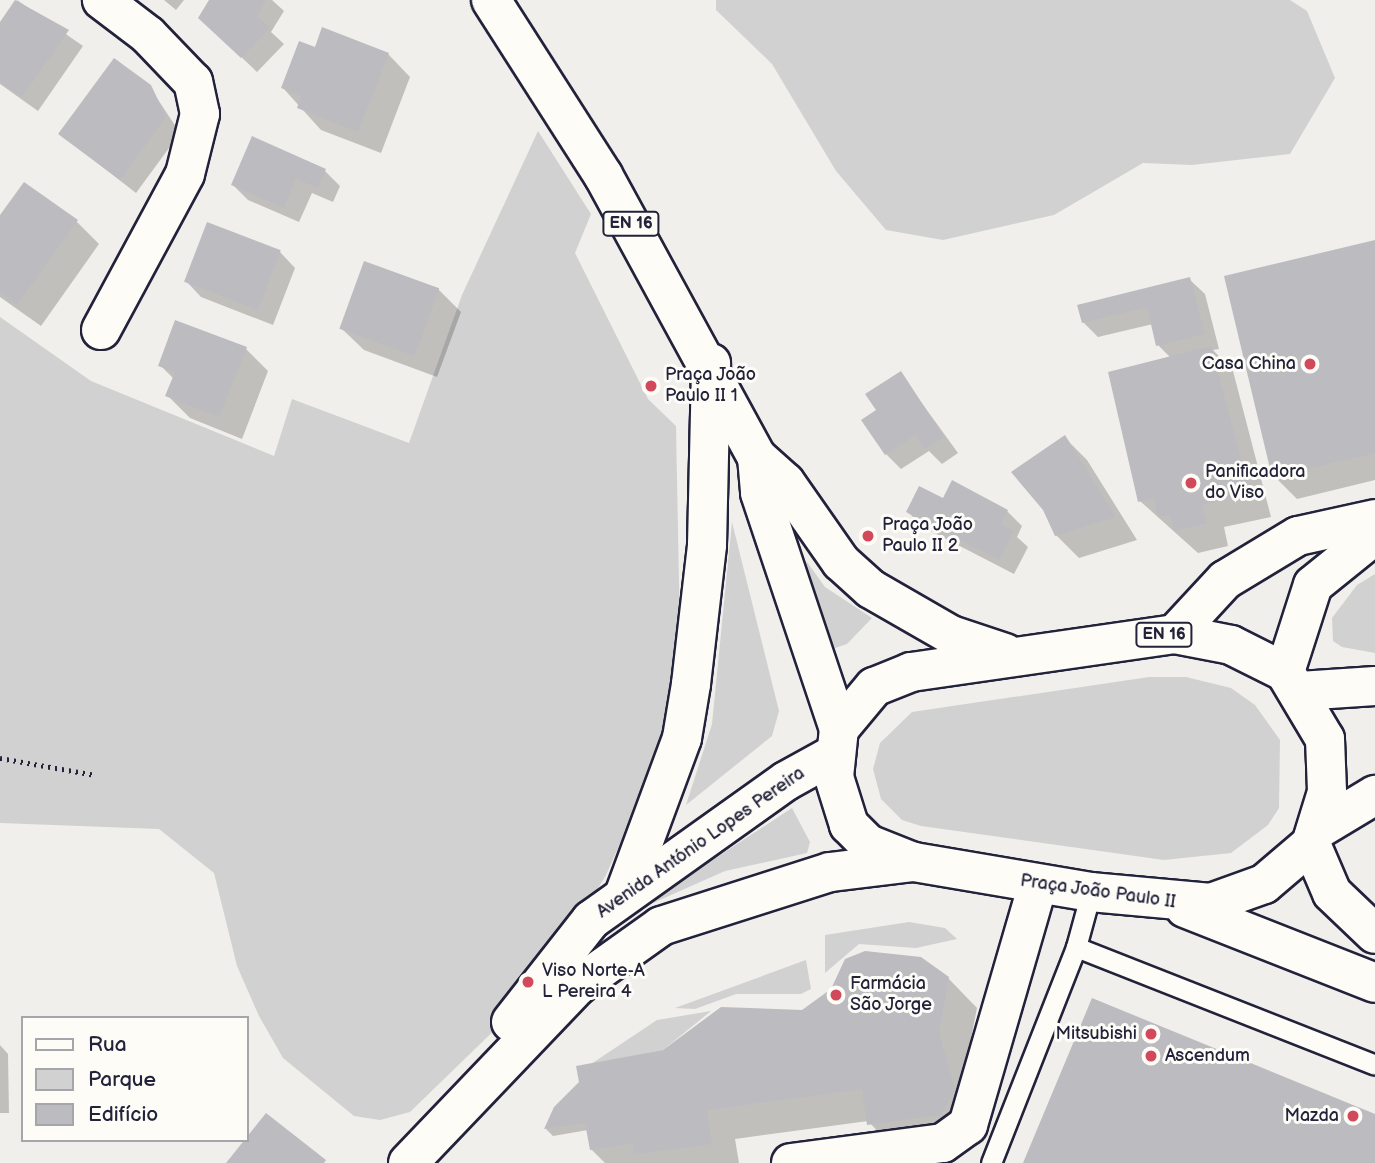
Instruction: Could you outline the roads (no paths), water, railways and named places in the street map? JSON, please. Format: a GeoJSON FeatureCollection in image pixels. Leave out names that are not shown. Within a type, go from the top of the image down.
{"type":"FeatureCollection","features":[{"type":"Feature","properties":{"kind":"street"},"geometry":{"type":"LineString","coordinates":[[101,330],[185,174],[200,114],[193,82],[148,35],[102,0]]}},
{"type":"Feature","properties":{"kind":"street","name":"EN 16"},"geometry":{"type":"LineString","coordinates":[[491,0],[603,175],[711,363],[757,457],[760,493],[837,742]]}},
{"type":"Feature","properties":{"kind":"street"},"geometry":{"type":"LineString","coordinates":[[624,895],[682,738],[691,684],[707,545],[711,363]]}},
{"type":"Feature","properties":{"kind":"street","name":"EN 16"},"geometry":{"type":"LineString","coordinates":[[757,457],[785,482],[841,562],[871,589],[951,635],[1011,654]]}},
{"type":"Feature","properties":{"kind":"street"},"geometry":{"type":"LineString","coordinates":[[1175,634],[1225,580],[1298,536],[1375,519]]}},
{"type":"Feature","properties":{"kind":"street"},"geometry":{"type":"LineString","coordinates":[[1375,535],[1314,585],[1292,682],[1329,757],[1314,837],[1332,893],[1375,934]]}},
{"type":"Feature","properties":{"kind":"street","name":"EN 16"},"geometry":{"type":"LineString","coordinates":[[837,742],[861,698],[891,678],[1011,654],[1175,634],[1231,645],[1292,682]]}},
{"type":"Feature","properties":{"kind":"street"},"geometry":{"type":"LineString","coordinates":[[1292,682],[1375,686]]}},
{"type":"Feature","properties":{"kind":"street","name":"Avenida António Lopes Pereira"},"geometry":{"type":"LineString","coordinates":[[418,1154],[591,920],[837,742]]}},
{"type":"Feature","properties":{"kind":"street","name":"Praça João Paulo II"},"geometry":{"type":"LineString","coordinates":[[837,742],[836,792],[849,825],[868,844],[913,863],[1173,904],[1249,892],[1314,837],[1375,795]]}},
{"type":"Feature","properties":{"kind":"street","name":"Avenida António Lopes Pereira"},"geometry":{"type":"LineString","coordinates":[[418,1154],[577,986],[661,926],[830,872],[913,863]]}},
{"type":"Feature","properties":{"kind":"street"},"geometry":{"type":"LineString","coordinates":[[791,1163],[943,1143],[968,1125],[1038,884]]}},
{"type":"Feature","properties":{"kind":"street","name":"EN 16"},"geometry":{"type":"LineString","coordinates":[[1173,904],[1375,983]]}},
{"type":"Feature","properties":{"kind":"lane"},"geometry":{"type":"LineString","coordinates":[[991,1163],[1076,947],[1091,892]]}},
{"type":"Feature","properties":{"kind":"lane"},"geometry":{"type":"LineString","coordinates":[[1076,947],[1375,1065]]}},
{"type":"Feature","properties":{"kind":"place","name":"Casa China"},"geometry":{"type":"Point","coordinates":[1310,364]}},
{"type":"Feature","properties":{"kind":"place","name":"Praça João Paulo II 1"},"geometry":{"type":"Point","coordinates":[651,386]}},
{"type":"Feature","properties":{"kind":"place","name":"Panificadora do Viso"},"geometry":{"type":"Point","coordinates":[1191,483]}},
{"type":"Feature","properties":{"kind":"place","name":"Praça João Paulo II 2"},"geometry":{"type":"Point","coordinates":[868,536]}},
{"type":"Feature","properties":{"kind":"place","name":"Viso Norte-A L Pereira 4"},"geometry":{"type":"Point","coordinates":[528,982]}},
{"type":"Feature","properties":{"kind":"place","name":"Farmácia São Jorge"},"geometry":{"type":"Point","coordinates":[836,995]}},
{"type":"Feature","properties":{"kind":"place","name":"Mitsubishi"},"geometry":{"type":"Point","coordinates":[1151,1034]}},
{"type":"Feature","properties":{"kind":"place","name":"Ascendum"},"geometry":{"type":"Point","coordinates":[1151,1056]}},
{"type":"Feature","properties":{"kind":"place","name":"Mazda"},"geometry":{"type":"Point","coordinates":[1353,1116]}}]}
